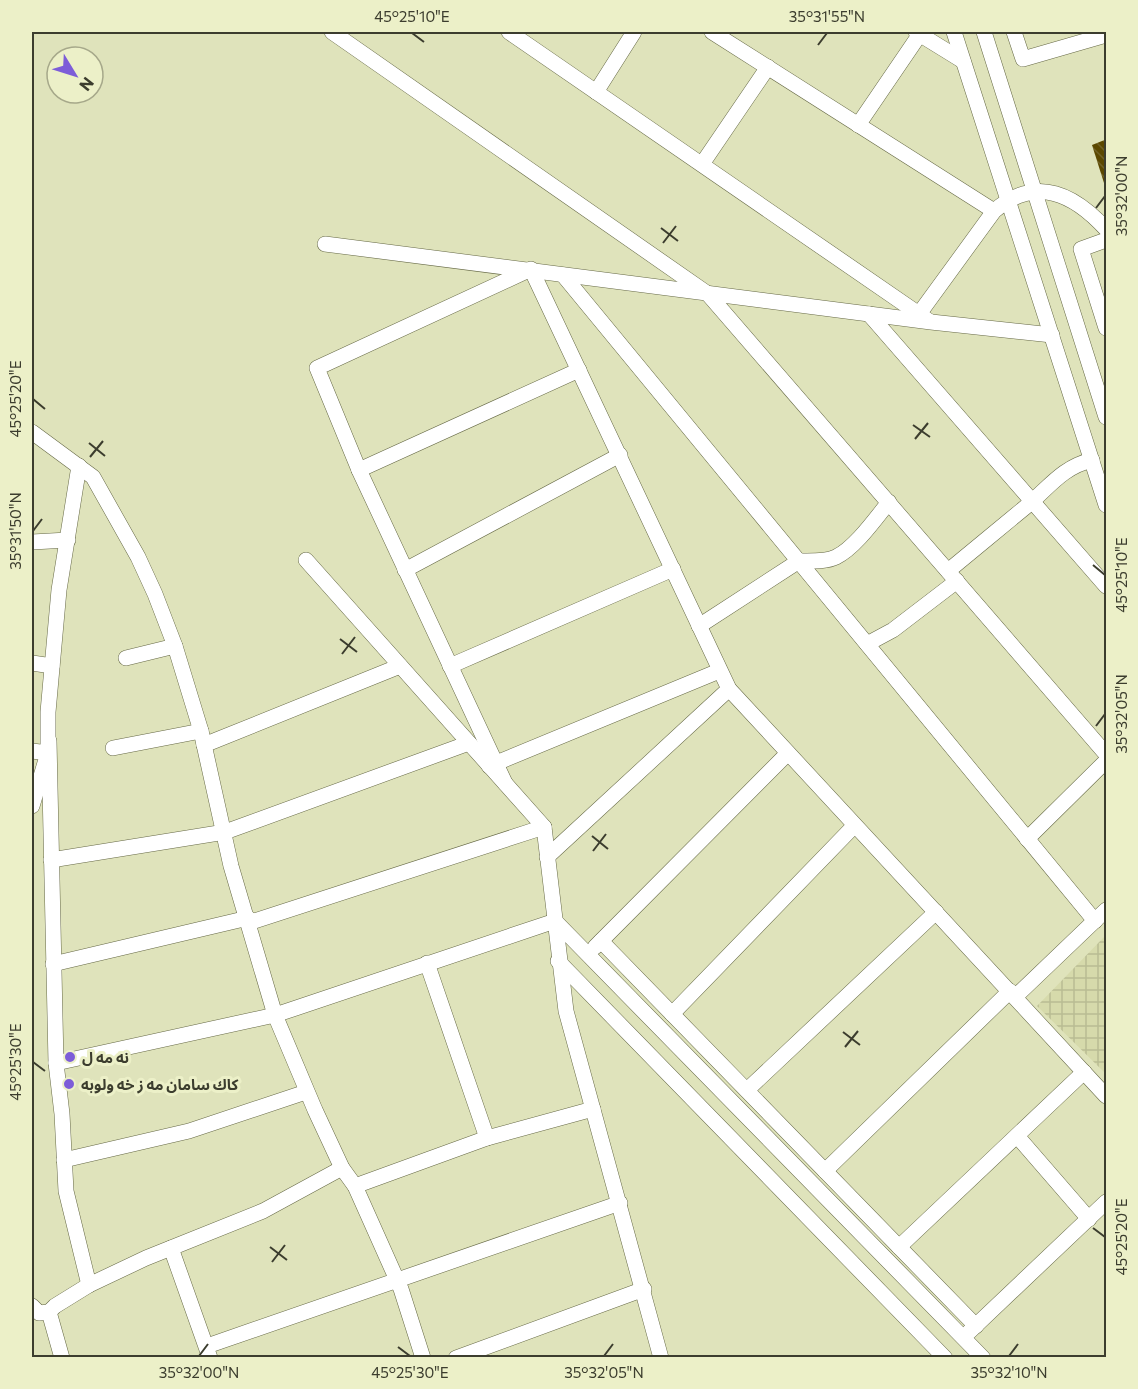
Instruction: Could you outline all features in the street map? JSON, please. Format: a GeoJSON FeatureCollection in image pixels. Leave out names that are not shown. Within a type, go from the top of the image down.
{"type":"FeatureCollection","features":[{"type":"Feature","properties":{"kind":"street"},"geometry":{"type":"LineString","coordinates":[[332,32],[708,294],[1107,754]]}},
{"type":"Feature","properties":{"kind":"street"},"geometry":{"type":"LineString","coordinates":[[509,32],[925,318]]}},
{"type":"Feature","properties":{"kind":"street"},"geometry":{"type":"LineString","coordinates":[[596,92],[634,32]]}},
{"type":"Feature","properties":{"kind":"street"},"geometry":{"type":"LineString","coordinates":[[954,32],[1107,505]]}},
{"type":"Feature","properties":{"kind":"street"},"geometry":{"type":"LineString","coordinates":[[984,32],[1107,417]]}},
{"type":"Feature","properties":{"kind":"street"},"geometry":{"type":"LineString","coordinates":[[1014,32],[1023,59],[1098,35]]}},
{"type":"Feature","properties":{"kind":"street"},"geometry":{"type":"LineString","coordinates":[[717,33],[994,211]]}},
{"type":"Feature","properties":{"kind":"street"},"geometry":{"type":"LineString","coordinates":[[858,124],[918,33],[963,61]]}},
{"type":"Feature","properties":{"kind":"street"},"geometry":{"type":"LineString","coordinates":[[702,165],[768,67]]}},
{"type":"Feature","properties":{"kind":"street"},"geometry":{"type":"LineString","coordinates":[[925,318],[994,211],[1008,199],[1035,191],[1062,194],[1086,208],[1107,230]]}},
{"type":"Feature","properties":{"kind":"street"},"geometry":{"type":"LineString","coordinates":[[1107,240],[1082,249],[1107,328]]}},
{"type":"Feature","properties":{"kind":"street"},"geometry":{"type":"LineString","coordinates":[[325,244],[531,268],[564,275],[708,294],[869,314],[925,318],[1052,335]]}},
{"type":"Feature","properties":{"kind":"street"},"geometry":{"type":"LineString","coordinates":[[531,268],[729,689],[1107,1096]]}},
{"type":"Feature","properties":{"kind":"street"},"geometry":{"type":"LineString","coordinates":[[531,268],[317,368],[359,470],[450,666],[492,764],[505,783],[544,827],[558,962],[566,1011],[644,1289],[661,1358]]}},
{"type":"Feature","properties":{"kind":"street"},"geometry":{"type":"LineString","coordinates":[[564,275],[1095,921]]}},
{"type":"Feature","properties":{"kind":"street"},"geometry":{"type":"LineString","coordinates":[[869,314],[1107,586]]}},
{"type":"Feature","properties":{"kind":"street"},"geometry":{"type":"LineString","coordinates":[[359,470],[579,370]]}},
{"type":"Feature","properties":{"kind":"street"},"geometry":{"type":"LineString","coordinates":[[32,432],[93,477],[138,557],[175,646],[202,738],[231,866],[275,1015],[306,1092],[342,1168],[355,1185],[396,1279],[423,1358]]}},
{"type":"Feature","properties":{"kind":"street"},"geometry":{"type":"LineString","coordinates":[[405,570],[620,454]]}},
{"type":"Feature","properties":{"kind":"street"},"geometry":{"type":"LineString","coordinates":[[867,644],[893,630],[1057,476],[1074,465],[1092,460]]}},
{"type":"Feature","properties":{"kind":"street"},"geometry":{"type":"LineString","coordinates":[[79,466],[52,666],[48,747],[56,1064],[66,1191],[89,1285]]}},
{"type":"Feature","properties":{"kind":"street"},"geometry":{"type":"LineString","coordinates":[[699,626],[799,561],[817,561],[836,557],[871,524],[889,502]]}},
{"type":"Feature","properties":{"kind":"street"},"geometry":{"type":"LineString","coordinates":[[32,542],[68,540]]}},
{"type":"Feature","properties":{"kind":"street"},"geometry":{"type":"LineString","coordinates":[[306,560],[469,743],[492,764]]}},
{"type":"Feature","properties":{"kind":"street"},"geometry":{"type":"LineString","coordinates":[[450,666],[673,569]]}},
{"type":"Feature","properties":{"kind":"street"},"geometry":{"type":"LineString","coordinates":[[126,658],[175,646]]}},
{"type":"Feature","properties":{"kind":"street"},"geometry":{"type":"LineString","coordinates":[[32,663],[52,666]]}},
{"type":"Feature","properties":{"kind":"street"},"geometry":{"type":"LineString","coordinates":[[113,748],[202,738],[400,666]]}},
{"type":"Feature","properties":{"kind":"street"},"geometry":{"type":"LineString","coordinates":[[492,764],[719,671]]}},
{"type":"Feature","properties":{"kind":"street"},"geometry":{"type":"LineString","coordinates":[[547,857],[729,689]]}},
{"type":"Feature","properties":{"kind":"street"},"geometry":{"type":"LineString","coordinates":[[51,860],[225,832],[469,743]]}},
{"type":"Feature","properties":{"kind":"street"},"geometry":{"type":"LineString","coordinates":[[32,751],[48,747]]}},
{"type":"Feature","properties":{"kind":"street"},"geometry":{"type":"LineString","coordinates":[[32,806],[48,747]]}},
{"type":"Feature","properties":{"kind":"street"},"geometry":{"type":"LineString","coordinates":[[588,954],[788,753]]}},
{"type":"Feature","properties":{"kind":"street"},"geometry":{"type":"LineString","coordinates":[[1027,839],[1107,761]]}},
{"type":"Feature","properties":{"kind":"street"},"geometry":{"type":"LineString","coordinates":[[672,1014],[854,826]]}},
{"type":"Feature","properties":{"kind":"street"},"geometry":{"type":"LineString","coordinates":[[53,964],[248,921],[544,827]]}},
{"type":"Feature","properties":{"kind":"street"},"geometry":{"type":"LineString","coordinates":[[825,1171],[1013,994],[1107,910]]}},
{"type":"Feature","properties":{"kind":"street"},"geometry":{"type":"LineString","coordinates":[[747,1090],[936,912]]}},
{"type":"Feature","properties":{"kind":"street"},"geometry":{"type":"LineString","coordinates":[[555,921],[983,1358]]}},
{"type":"Feature","properties":{"kind":"street"},"geometry":{"type":"LineString","coordinates":[[56,1064],[275,1015],[555,921]]}},
{"type":"Feature","properties":{"kind":"street"},"geometry":{"type":"LineString","coordinates":[[601,941],[976,1326]]}},
{"type":"Feature","properties":{"kind":"street"},"geometry":{"type":"LineString","coordinates":[[558,962],[945,1358]]}},
{"type":"Feature","properties":{"kind":"street"},"geometry":{"type":"LineString","coordinates":[[427,963],[488,1138]]}},
{"type":"Feature","properties":{"kind":"street"},"geometry":{"type":"LineString","coordinates":[[899,1247],[1084,1072]]}},
{"type":"Feature","properties":{"kind":"street"},"geometry":{"type":"LineString","coordinates":[[64,1160],[189,1131],[306,1092]]}},
{"type":"Feature","properties":{"kind":"street"},"geometry":{"type":"LineString","coordinates":[[355,1185],[488,1138],[592,1108]]}},
{"type":"Feature","properties":{"kind":"street"},"geometry":{"type":"LineString","coordinates":[[1017,1136],[1089,1219]]}},
{"type":"Feature","properties":{"kind":"street"},"geometry":{"type":"LineString","coordinates":[[32,1306],[39,1313],[49,1312],[89,1285],[171,1248],[263,1211],[342,1168]]}},
{"type":"Feature","properties":{"kind":"street"},"geometry":{"type":"LineString","coordinates":[[963,1337],[1107,1202]]}},
{"type":"Feature","properties":{"kind":"street"},"geometry":{"type":"LineString","coordinates":[[171,1248],[208,1352],[396,1279],[620,1203]]}},
{"type":"Feature","properties":{"kind":"street"},"geometry":{"type":"LineString","coordinates":[[456,1358],[644,1289]]}},
{"type":"Feature","properties":{"kind":"street"},"geometry":{"type":"LineString","coordinates":[[49,1312],[62,1358]]}},
{"type":"Feature","properties":{"kind":"shaded area"},"geometry":{"type":"Polygon","coordinates":[[[1106,937],[1106,1074],[1037,1006],[1106,937]]]}},
{"type":"Feature","properties":{"kind":"building"},"geometry":{"type":"Polygon","coordinates":[[[1107,139],[1107,183],[1104,183],[1092,145],[1107,139]]]}},
{"type":"Feature","properties":{"kind":"place","name":"نه مه ل"},"geometry":{"type":"Point","coordinates":[70,1057]}},
{"type":"Feature","properties":{"kind":"place","name":"كاك سامان مه ز خه ولوبه"},"geometry":{"type":"Point","coordinates":[69,1084]}}]}
